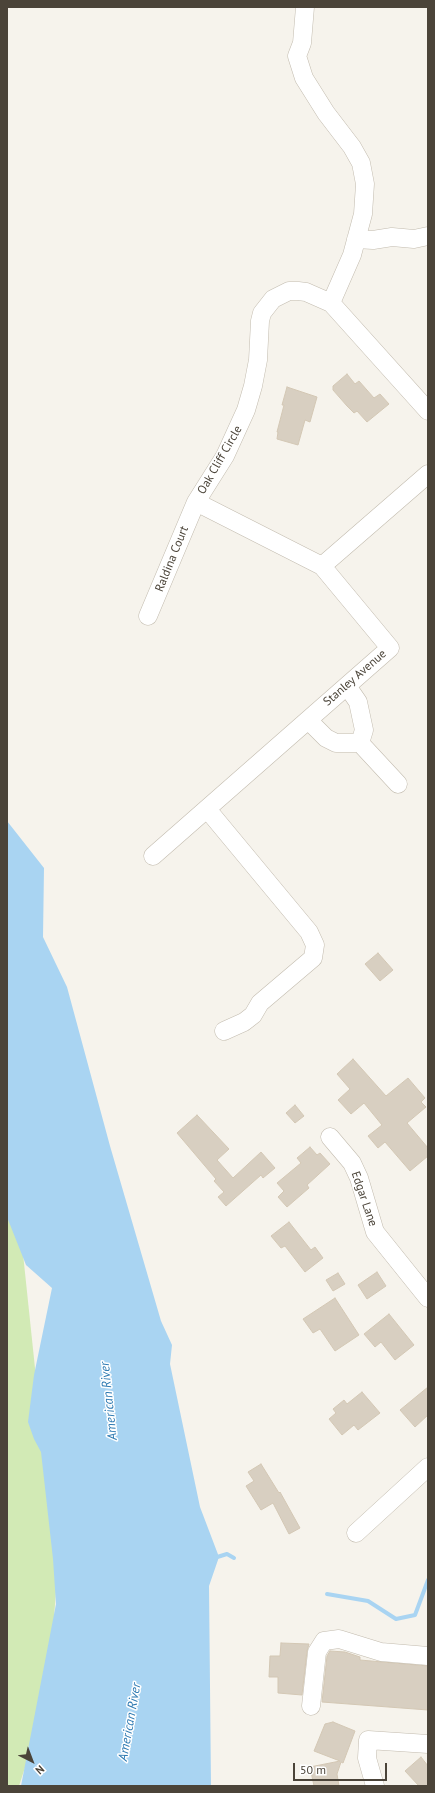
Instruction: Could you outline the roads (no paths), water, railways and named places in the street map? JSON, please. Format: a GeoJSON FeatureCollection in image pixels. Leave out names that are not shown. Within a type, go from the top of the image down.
{"type":"FeatureCollection","features":[{"type":"Feature","properties":{"kind":"street"},"geometry":{"type":"LineString","coordinates":[[305,7],[302,43],[297,56],[304,78],[326,113],[352,147],[361,163],[365,184],[363,214],[356,239],[345,274],[331,303]]}},
{"type":"Feature","properties":{"kind":"street"},"geometry":{"type":"LineString","coordinates":[[356,239],[373,240],[392,237],[414,240],[428,236]]}},
{"type":"Feature","properties":{"kind":"street","name":"Oak Cliff Circle"},"geometry":{"type":"LineString","coordinates":[[322,566],[196,502],[237,434],[246,410],[253,386],[258,360],[260,321],[267,305],[280,294],[298,291],[306,292],[331,303],[428,411]]}},
{"type":"Feature","properties":{"kind":"street"},"geometry":{"type":"LineString","coordinates":[[322,566],[428,474]]}},
{"type":"Feature","properties":{"kind":"street","name":"Raldina Court"},"geometry":{"type":"LineString","coordinates":[[148,616],[196,502]]}},
{"type":"Feature","properties":{"kind":"street","name":"Stanley Avenue"},"geometry":{"type":"LineString","coordinates":[[153,856],[390,648],[322,566]]}},
{"type":"Feature","properties":{"kind":"street"},"geometry":{"type":"LineString","coordinates":[[347,686],[358,702],[364,730],[360,743]]}},
{"type":"Feature","properties":{"kind":"street"},"geometry":{"type":"LineString","coordinates":[[308,720],[326,738],[336,743],[360,743],[398,784]]}},
{"type":"Feature","properties":{"kind":"street"},"geometry":{"type":"LineString","coordinates":[[207,809],[309,932],[316,945],[313,958],[260,1003],[253,1015],[244,1022],[224,1032]]}},
{"type":"Feature","properties":{"kind":"street","name":"Edgar Lane"},"geometry":{"type":"LineString","coordinates":[[330,1137],[352,1163],[359,1178],[375,1232],[428,1298]]}},
{"type":"Feature","properties":{"kind":"street"},"geometry":{"type":"LineString","coordinates":[[356,1533],[428,1467]]}},
{"type":"Feature","properties":{"kind":"street"},"geometry":{"type":"LineString","coordinates":[[311,1706],[317,1652],[324,1641],[339,1639],[381,1652],[428,1656]]}},
{"type":"Feature","properties":{"kind":"street"},"geometry":{"type":"LineString","coordinates":[[375,1786],[367,1758],[368,1740],[428,1744]]}},
{"type":"Feature","properties":{"kind":"water","name":"American River"},"geometry":{"type":"Polygon","coordinates":[[[7,821],[44,868],[43,937],[67,987],[110,1146],[161,1321],[172,1345],[170,1364],[200,1507],[219,1557],[209,1586],[211,1786],[21,1786],[56,1604],[53,1559],[41,1452],[34,1439],[28,1422],[34,1375],[52,1288],[26,1265],[7,1217],[7,821]]]}},
{"type":"Feature","properties":{"kind":"waterway"},"geometry":{"type":"LineString","coordinates":[[214,1558],[227,1554],[234,1558]]}},
{"type":"Feature","properties":{"kind":"waterway"},"geometry":{"type":"LineString","coordinates":[[327,1594],[368,1601],[396,1619],[415,1615],[428,1580]]}}]}
